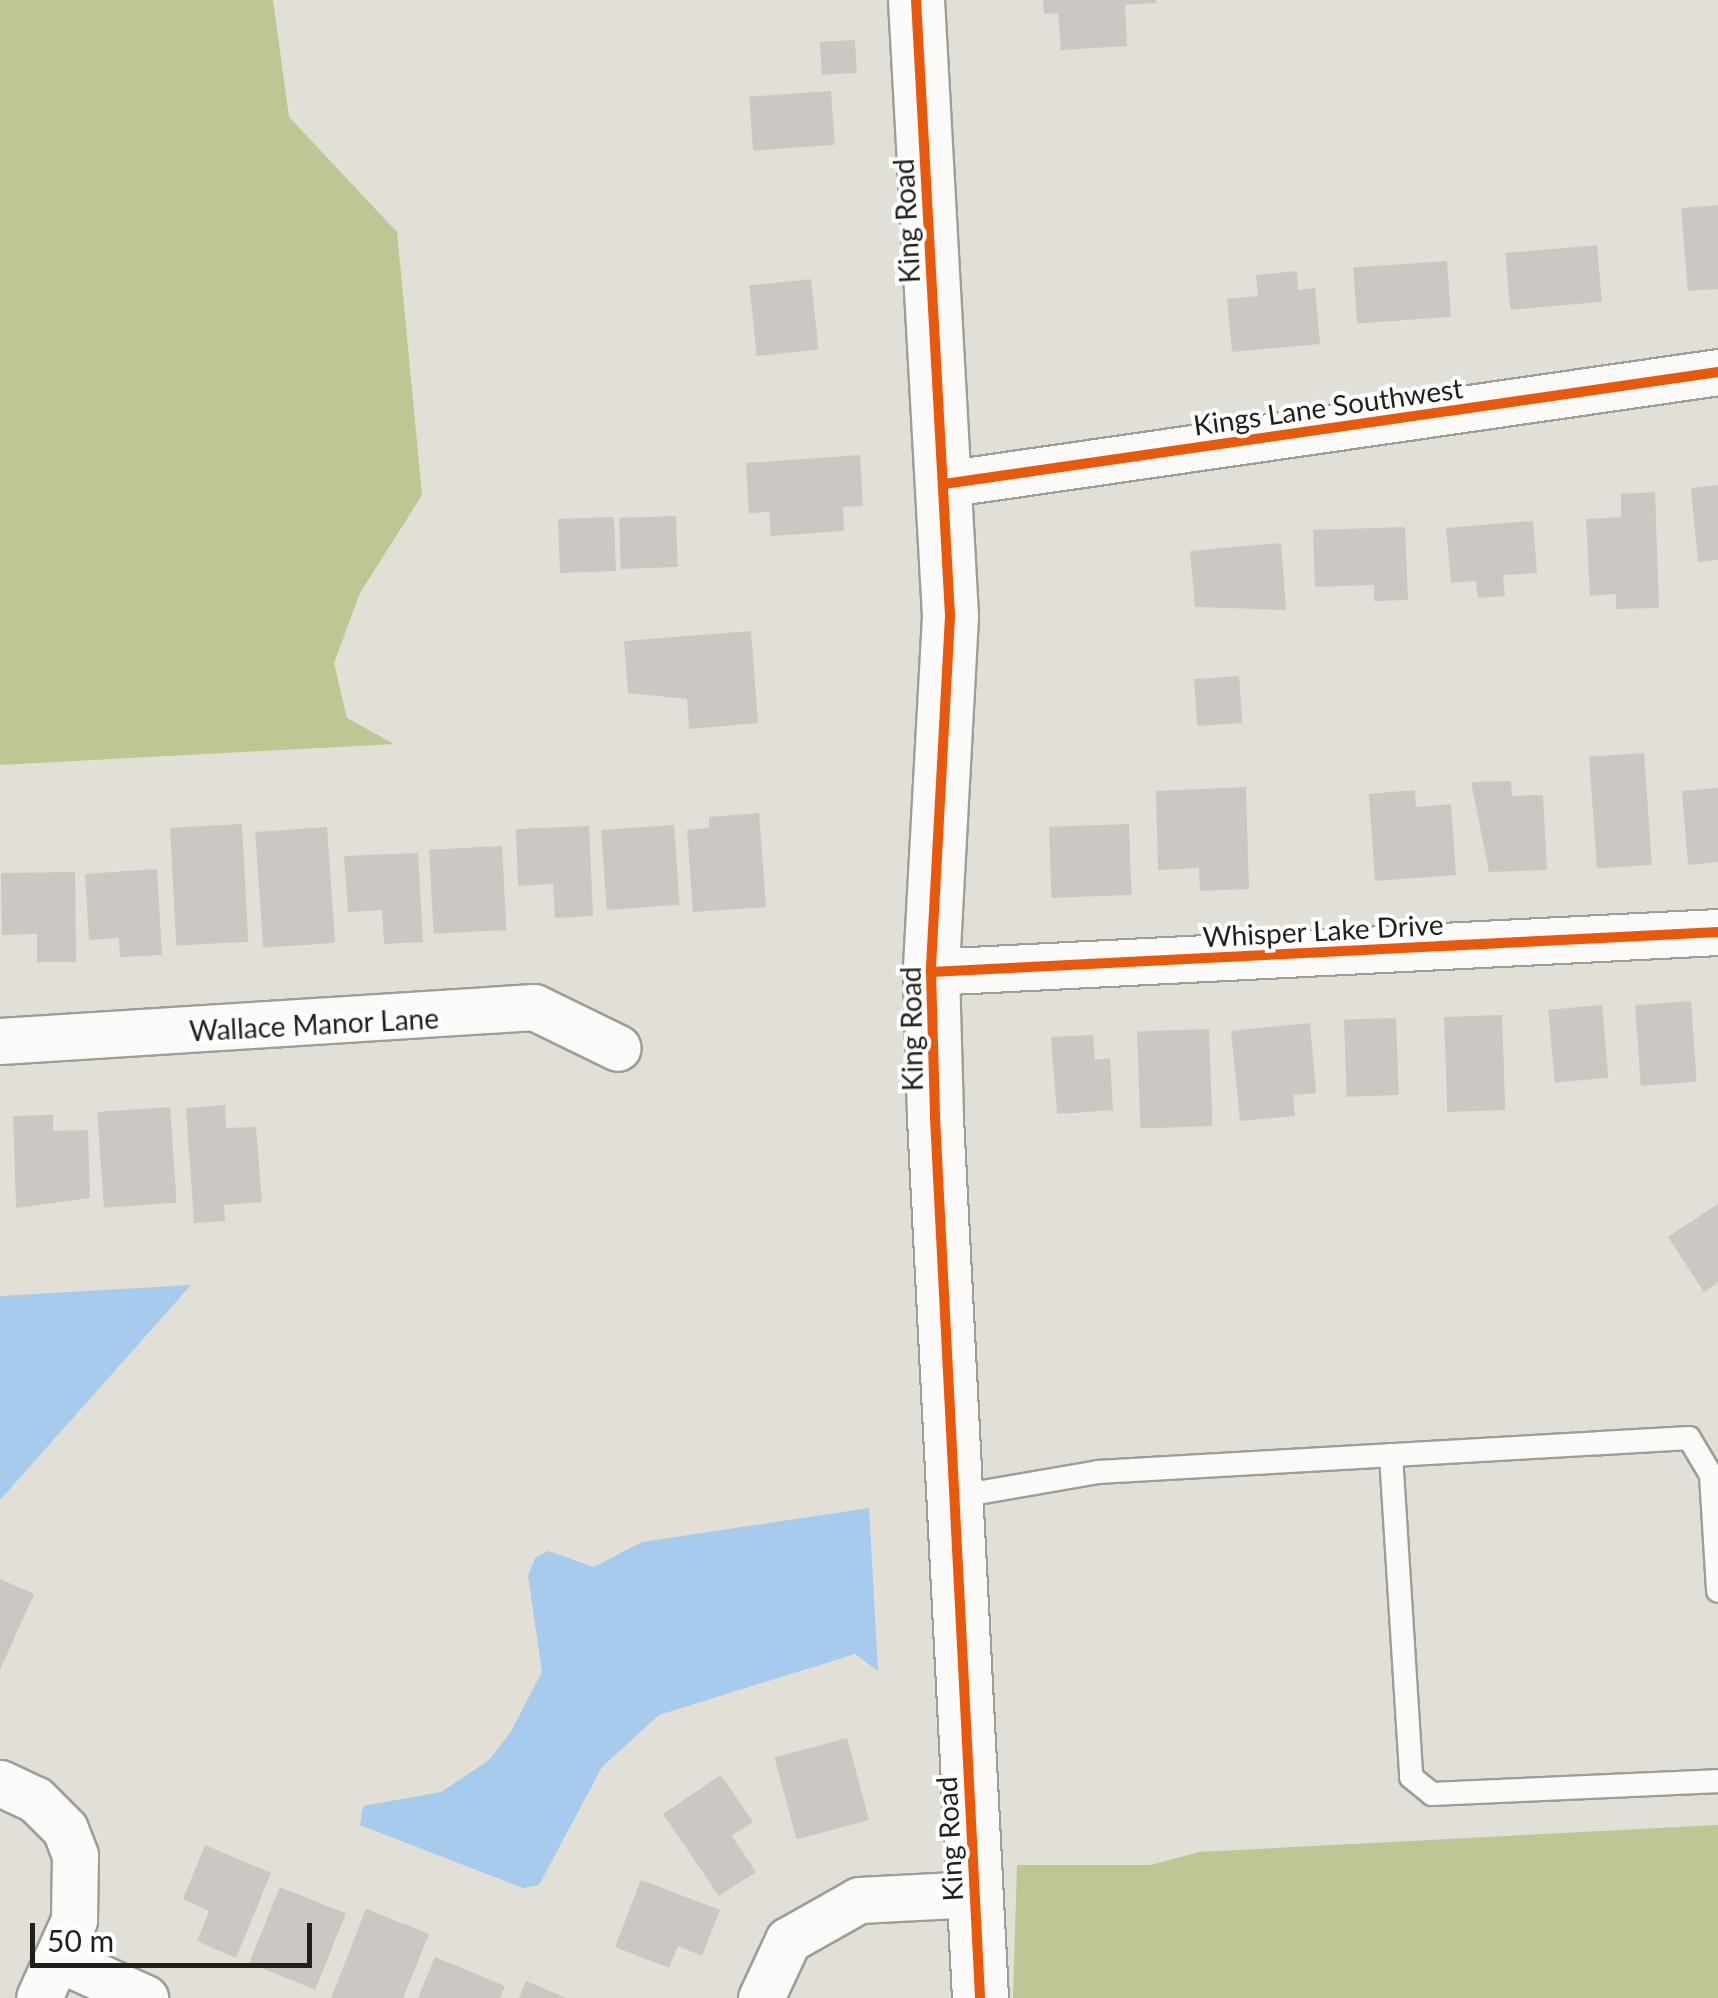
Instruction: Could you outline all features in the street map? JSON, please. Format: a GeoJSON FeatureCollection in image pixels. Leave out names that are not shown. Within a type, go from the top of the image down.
{"type":"FeatureCollection","features":[{"type":"Feature","properties":{"kind":"street","name":"King Road"},"geometry":{"type":"LineString","coordinates":[[916,0],[944,484],[950,704],[931,972],[980,1998]]}},
{"type":"Feature","properties":{"kind":"street","name":"Kings Lane Southwest"},"geometry":{"type":"LineString","coordinates":[[944,484],[1718,372]]}},
{"type":"Feature","properties":{"kind":"street","name":"Whisper Lake Drive"},"geometry":{"type":"LineString","coordinates":[[931,972],[1718,932]]}},
{"type":"Feature","properties":{"kind":"street","name":"Wallace Manor Lane"},"geometry":{"type":"LineString","coordinates":[[0,1041],[534,1007],[618,1048]]}},
{"type":"Feature","properties":{"kind":"street"},"geometry":{"type":"LineString","coordinates":[[0,1783],[35,1799],[76,1856],[74,1920],[48,1978],[145,1998]]}},
{"type":"Feature","properties":{"kind":"street"},"geometry":{"type":"LineString","coordinates":[[762,1998],[788,1940],[859,1900],[975,1894]]}},
{"type":"Feature","properties":{"kind":"lane"},"geometry":{"type":"LineString","coordinates":[[954,1497],[1098,1472],[1688,1438],[1711,1475],[1718,1591]]}},
{"type":"Feature","properties":{"kind":"lane"},"geometry":{"type":"LineString","coordinates":[[1391,1455],[1411,1777],[1432,1794],[1718,1781]]}},
{"type":"Feature","properties":{"kind":"green space"},"geometry":{"type":"Polygon","coordinates":[[[0,0],[273,0],[289,117],[397,232],[422,495],[360,593],[334,663],[347,718],[394,744],[0,765],[0,0]]]}},
{"type":"Feature","properties":{"kind":"green space"},"geometry":{"type":"Polygon","coordinates":[[[1718,1825],[1718,1998],[1013,1998],[1017,1865],[1151,1865],[1199,1852],[1718,1825]]]}},
{"type":"Feature","properties":{"kind":"water"},"geometry":{"type":"Polygon","coordinates":[[[191,1285],[0,1500],[0,1296],[191,1285]]]}},
{"type":"Feature","properties":{"kind":"water"},"geometry":{"type":"Polygon","coordinates":[[[869,1508],[878,1671],[855,1654],[659,1715],[602,1767],[539,1885],[523,1888],[360,1825],[363,1806],[441,1792],[489,1760],[510,1733],[542,1672],[528,1576],[535,1558],[548,1551],[594,1567],[642,1542],[869,1508]]]}},
{"type":"Feature","properties":{"kind":"building"},"geometry":{"type":"Polygon","coordinates":[[[1043,0],[1157,3],[1125,5],[1127,46],[1061,50],[1058,13],[1044,14],[1043,0]]]}},
{"type":"Feature","properties":{"kind":"building"},"geometry":{"type":"Polygon","coordinates":[[[855,40],[857,73],[822,75],[820,42],[855,40]]]}},
{"type":"Feature","properties":{"kind":"building"},"geometry":{"type":"Polygon","coordinates":[[[831,91],[835,145],[753,151],[749,97],[831,91]]]}},
{"type":"Feature","properties":{"kind":"building"},"geometry":{"type":"Polygon","coordinates":[[[1718,205],[1718,289],[1688,291],[1681,208],[1718,205]]]}},
{"type":"Feature","properties":{"kind":"building"},"geometry":{"type":"Polygon","coordinates":[[[1597,245],[1602,302],[1510,310],[1505,253],[1597,245]]]}},
{"type":"Feature","properties":{"kind":"building"},"geometry":{"type":"Polygon","coordinates":[[[1447,261],[1451,317],[1357,323],[1353,268],[1447,261]]]}},
{"type":"Feature","properties":{"kind":"building"},"geometry":{"type":"Polygon","coordinates":[[[1297,271],[1298,290],[1315,288],[1320,344],[1232,352],[1227,299],[1258,296],[1256,275],[1297,271]]]}},
{"type":"Feature","properties":{"kind":"building"},"geometry":{"type":"Polygon","coordinates":[[[811,279],[818,350],[757,356],[749,285],[811,279]]]}},
{"type":"Feature","properties":{"kind":"building"},"geometry":{"type":"Polygon","coordinates":[[[860,455],[863,506],[843,507],[844,531],[771,536],[769,512],[749,513],[746,463],[860,455]]]}},
{"type":"Feature","properties":{"kind":"building"},"geometry":{"type":"Polygon","coordinates":[[[1718,485],[1718,560],[1698,562],[1691,488],[1718,485]]]}},
{"type":"Feature","properties":{"kind":"building"},"geometry":{"type":"Polygon","coordinates":[[[1655,492],[1659,608],[1616,609],[1616,594],[1590,596],[1586,519],[1621,517],[1621,494],[1655,492]]]}},
{"type":"Feature","properties":{"kind":"building"},"geometry":{"type":"Polygon","coordinates":[[[676,516],[678,567],[621,569],[619,518],[676,516]]]}},
{"type":"Feature","properties":{"kind":"building"},"geometry":{"type":"Polygon","coordinates":[[[614,517],[616,571],[560,573],[558,519],[614,517]]]}},
{"type":"Feature","properties":{"kind":"building"},"geometry":{"type":"Polygon","coordinates":[[[1533,521],[1537,573],[1503,575],[1505,596],[1478,598],[1476,581],[1451,583],[1446,528],[1533,521]]]}},
{"type":"Feature","properties":{"kind":"building"},"geometry":{"type":"Polygon","coordinates":[[[1405,527],[1408,600],[1374,601],[1374,585],[1315,587],[1313,530],[1405,527]]]}},
{"type":"Feature","properties":{"kind":"building"},"geometry":{"type":"Polygon","coordinates":[[[1281,543],[1286,610],[1195,607],[1190,551],[1281,543]]]}},
{"type":"Feature","properties":{"kind":"building"},"geometry":{"type":"Polygon","coordinates":[[[751,631],[758,723],[689,729],[687,699],[628,693],[624,641],[751,631]]]}},
{"type":"Feature","properties":{"kind":"building"},"geometry":{"type":"Polygon","coordinates":[[[1239,676],[1242,723],[1197,726],[1194,679],[1239,676]]]}},
{"type":"Feature","properties":{"kind":"building"},"geometry":{"type":"Polygon","coordinates":[[[1644,753],[1652,865],[1597,869],[1589,757],[1644,753]]]}},
{"type":"Feature","properties":{"kind":"building"},"geometry":{"type":"Polygon","coordinates":[[[1511,781],[1512,796],[1543,795],[1547,870],[1489,872],[1471,782],[1511,781]]]}},
{"type":"Feature","properties":{"kind":"building"},"geometry":{"type":"Polygon","coordinates":[[[1246,787],[1249,889],[1200,891],[1199,868],[1158,870],[1156,791],[1246,787]]]}},
{"type":"Feature","properties":{"kind":"building"},"geometry":{"type":"Polygon","coordinates":[[[1718,788],[1718,862],[1688,865],[1682,791],[1718,788]]]}},
{"type":"Feature","properties":{"kind":"building"},"geometry":{"type":"Polygon","coordinates":[[[1415,790],[1416,807],[1451,804],[1456,875],[1375,881],[1369,794],[1415,790]]]}},
{"type":"Feature","properties":{"kind":"building"},"geometry":{"type":"Polygon","coordinates":[[[759,813],[766,907],[693,912],[687,830],[709,828],[709,817],[759,813]]]}},
{"type":"Feature","properties":{"kind":"building"},"geometry":{"type":"Polygon","coordinates":[[[242,824],[248,942],[176,946],[170,828],[242,824]]]}},
{"type":"Feature","properties":{"kind":"building"},"geometry":{"type":"Polygon","coordinates":[[[1129,824],[1131,895],[1052,898],[1049,827],[1129,824]]]}},
{"type":"Feature","properties":{"kind":"building"},"geometry":{"type":"Polygon","coordinates":[[[674,825],[680,905],[607,910],[601,830],[674,825]]]}},
{"type":"Feature","properties":{"kind":"building"},"geometry":{"type":"Polygon","coordinates":[[[589,826],[593,916],[555,918],[553,884],[518,886],[516,829],[589,826]]]}},
{"type":"Feature","properties":{"kind":"building"},"geometry":{"type":"Polygon","coordinates":[[[327,827],[335,943],[263,948],[255,832],[327,827]]]}},
{"type":"Feature","properties":{"kind":"building"},"geometry":{"type":"Polygon","coordinates":[[[502,846],[506,930],[433,934],[429,850],[502,846]]]}},
{"type":"Feature","properties":{"kind":"building"},"geometry":{"type":"Polygon","coordinates":[[[418,853],[423,942],[384,944],[382,910],[348,912],[344,856],[418,853]]]}},
{"type":"Feature","properties":{"kind":"building"},"geometry":{"type":"Polygon","coordinates":[[[157,869],[162,955],[120,957],[119,938],[89,940],[85,874],[157,869]]]}},
{"type":"Feature","properties":{"kind":"building"},"geometry":{"type":"Polygon","coordinates":[[[75,872],[76,962],[37,962],[37,934],[2,935],[1,873],[75,872]]]}},
{"type":"Feature","properties":{"kind":"building"},"geometry":{"type":"Polygon","coordinates":[[[1691,1001],[1697,1082],[1641,1086],[1635,1005],[1691,1001]]]}},
{"type":"Feature","properties":{"kind":"building"},"geometry":{"type":"Polygon","coordinates":[[[1602,1005],[1608,1078],[1555,1082],[1548,1010],[1602,1005]]]}},
{"type":"Feature","properties":{"kind":"building"},"geometry":{"type":"Polygon","coordinates":[[[1502,1015],[1505,1110],[1447,1112],[1444,1017],[1502,1015]]]}},
{"type":"Feature","properties":{"kind":"building"},"geometry":{"type":"Polygon","coordinates":[[[1396,1018],[1399,1095],[1347,1097],[1344,1020],[1396,1018]]]}},
{"type":"Feature","properties":{"kind":"building"},"geometry":{"type":"Polygon","coordinates":[[[1310,1023],[1316,1093],[1293,1095],[1295,1116],[1240,1121],[1231,1031],[1310,1023]]]}},
{"type":"Feature","properties":{"kind":"building"},"geometry":{"type":"Polygon","coordinates":[[[1209,1029],[1212,1126],[1140,1128],[1137,1032],[1209,1029]]]}},
{"type":"Feature","properties":{"kind":"building"},"geometry":{"type":"Polygon","coordinates":[[[1093,1035],[1095,1060],[1110,1058],[1113,1110],[1057,1114],[1051,1037],[1093,1035]]]}},
{"type":"Feature","properties":{"kind":"building"},"geometry":{"type":"Polygon","coordinates":[[[225,1105],[226,1128],[256,1127],[262,1202],[224,1205],[225,1221],[194,1223],[186,1108],[225,1105]]]}},
{"type":"Feature","properties":{"kind":"building"},"geometry":{"type":"Polygon","coordinates":[[[170,1107],[177,1203],[104,1208],[97,1112],[170,1107]]]}},
{"type":"Feature","properties":{"kind":"building"},"geometry":{"type":"Polygon","coordinates":[[[53,1115],[53,1131],[88,1130],[90,1198],[16,1208],[13,1116],[53,1115]]]}},
{"type":"Feature","properties":{"kind":"building"},"geometry":{"type":"Polygon","coordinates":[[[1718,1204],[1718,1282],[1704,1292],[1668,1237],[1718,1204]]]}},
{"type":"Feature","properties":{"kind":"building"},"geometry":{"type":"Polygon","coordinates":[[[0,1579],[34,1594],[0,1670],[0,1579]]]}},
{"type":"Feature","properties":{"kind":"building"},"geometry":{"type":"Polygon","coordinates":[[[847,1738],[869,1820],[797,1840],[775,1757],[847,1738]]]}},
{"type":"Feature","properties":{"kind":"building"},"geometry":{"type":"Polygon","coordinates":[[[721,1775],[753,1822],[732,1836],[756,1872],[719,1896],[663,1814],[721,1775]]]}},
{"type":"Feature","properties":{"kind":"building"},"geometry":{"type":"Polygon","coordinates":[[[205,1845],[271,1873],[236,1958],[197,1941],[209,1911],[183,1899],[205,1845]]]}},
{"type":"Feature","properties":{"kind":"building"},"geometry":{"type":"Polygon","coordinates":[[[641,1880],[720,1910],[702,1956],[678,1946],[669,1968],[615,1947],[641,1880]]]}},
{"type":"Feature","properties":{"kind":"building"},"geometry":{"type":"Polygon","coordinates":[[[280,1887],[346,1914],[315,1990],[249,1963],[280,1887]]]}},
{"type":"Feature","properties":{"kind":"building"},"geometry":{"type":"Polygon","coordinates":[[[366,1909],[429,1934],[403,1998],[331,1998],[366,1909]]]}},
{"type":"Feature","properties":{"kind":"building"},"geometry":{"type":"Polygon","coordinates":[[[435,1957],[505,1986],[500,1998],[418,1998],[435,1957]]]}},
{"type":"Feature","properties":{"kind":"building"},"geometry":{"type":"Polygon","coordinates":[[[526,1981],[566,1998],[519,1998],[526,1981]]]}},
{"type":"Feature","properties":{"kind":"cycle path"},"geometry":{"type":"LineString","coordinates":[[916,0],[950,616],[931,972],[935,1118],[980,1998]]}},
{"type":"Feature","properties":{"kind":"cycle path"},"geometry":{"type":"LineString","coordinates":[[944,484],[1718,372]]}},
{"type":"Feature","properties":{"kind":"cycle path"},"geometry":{"type":"LineString","coordinates":[[931,972],[1718,932]]}}]}
